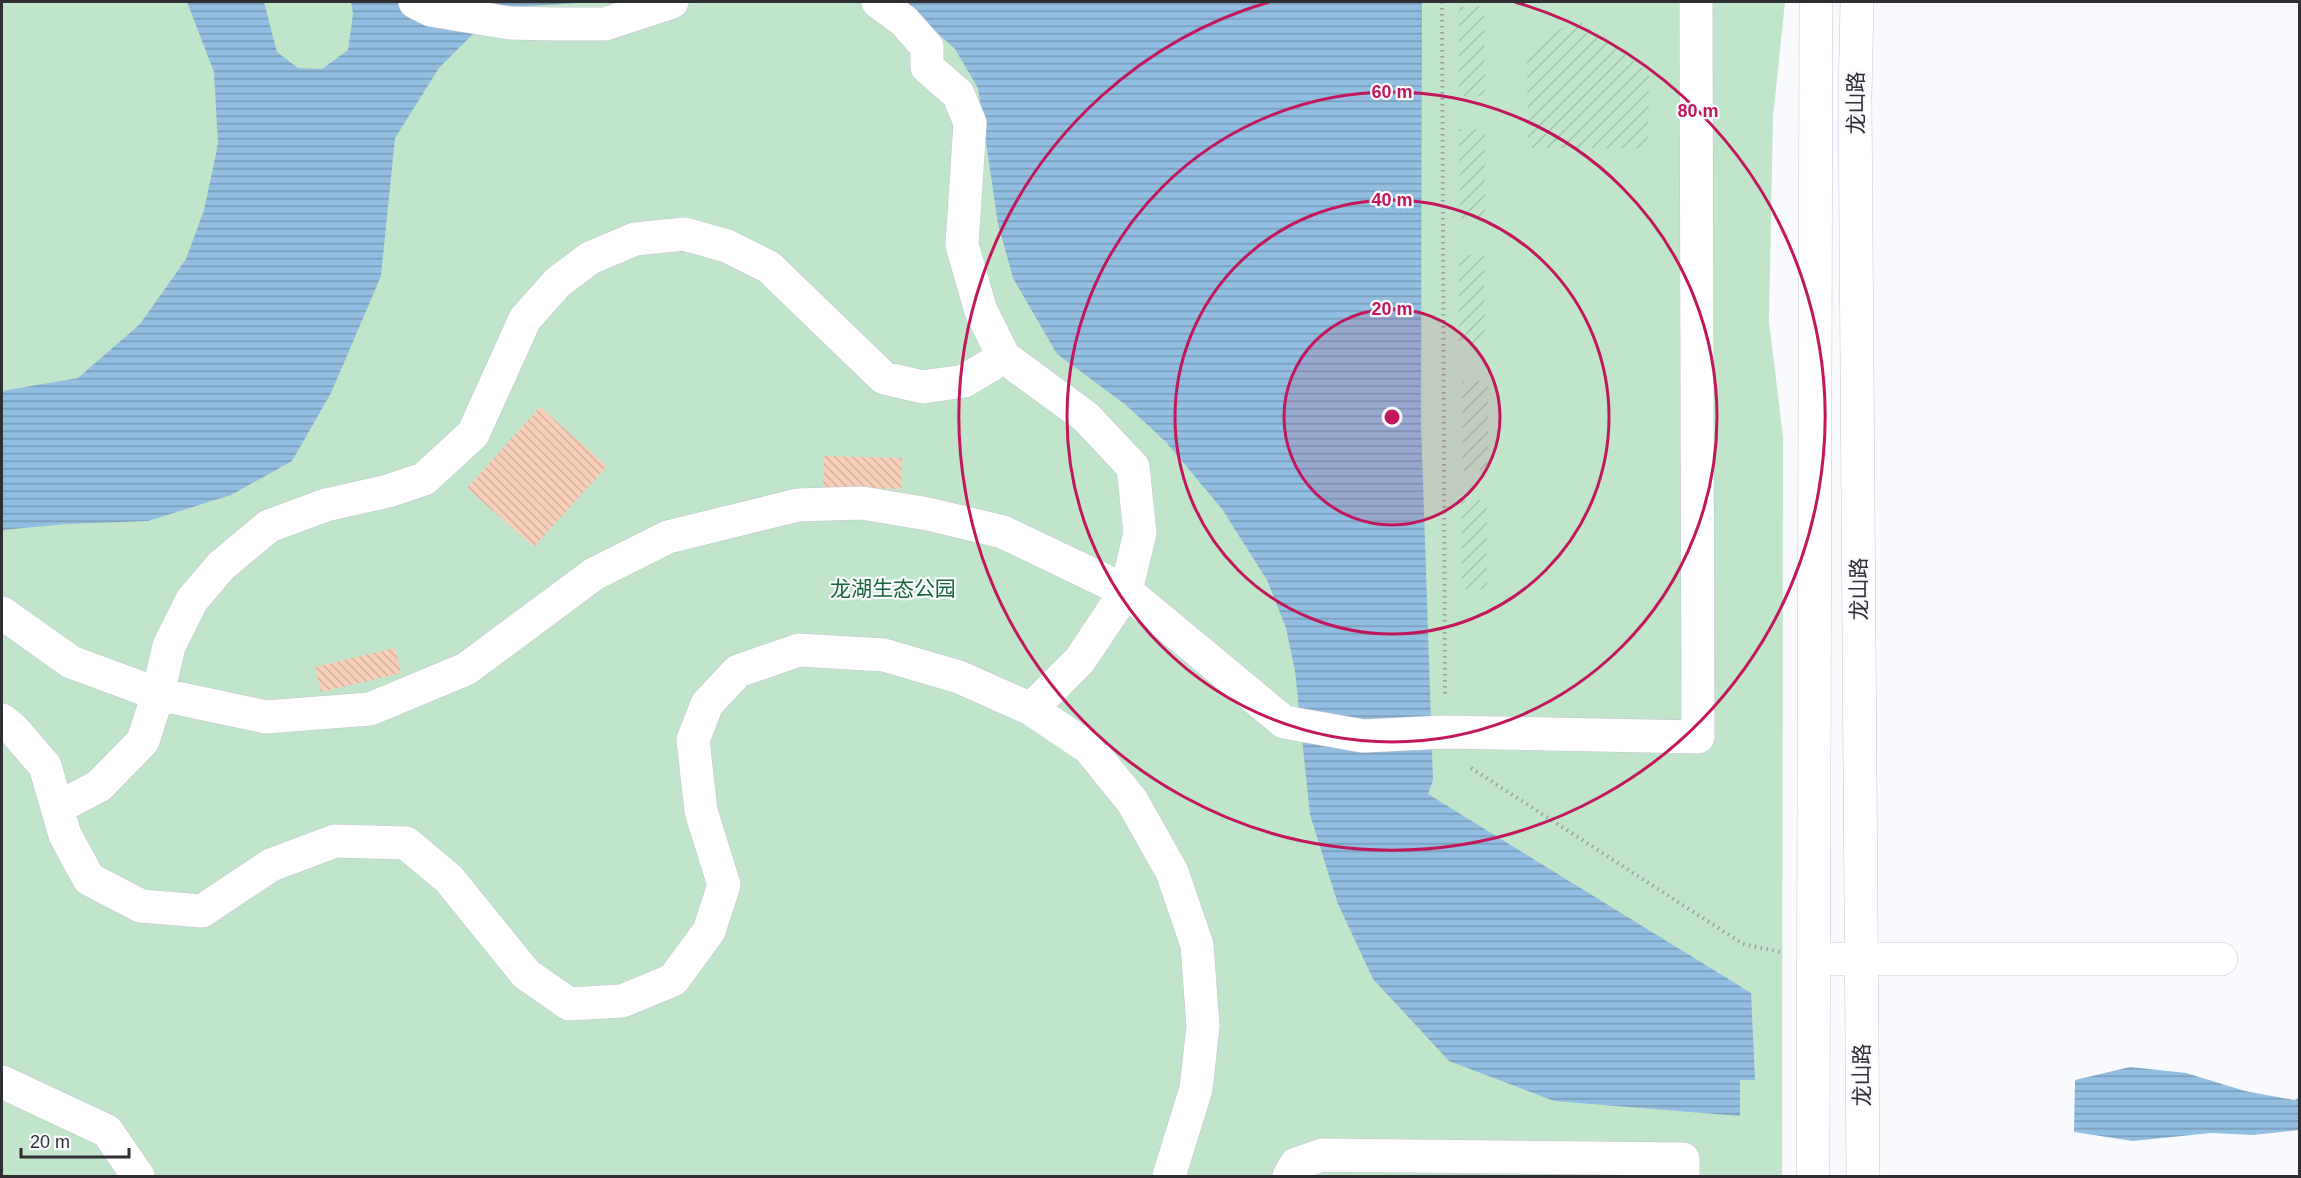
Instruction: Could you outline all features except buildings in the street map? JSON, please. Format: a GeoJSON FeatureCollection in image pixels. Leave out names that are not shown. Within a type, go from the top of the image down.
{"type":"FeatureCollection","features":[{"type":"Feature","properties":{"kind":"street"},"geometry":{"type":"LineString","coordinates":[[415,2],[431,10],[509,23],[605,24],[672,2]]}},
{"type":"Feature","properties":{"kind":"street"},"geometry":{"type":"LineString","coordinates":[[878,2],[904,21],[927,47],[927,67],[958,94],[970,123],[962,245],[981,311],[1004,357],[1086,417],[1132,467],[1140,533],[1126,591],[1080,660],[1030,709]]}},
{"type":"Feature","properties":{"kind":"street"},"geometry":{"type":"LineString","coordinates":[[2,612],[71,662],[158,694],[266,717],[370,709],[466,669],[594,574],[668,537],[798,505],[862,503],[927,514],[1003,532],[1126,591],[1284,722],[1363,736],[1445,732],[1698,738],[1696,2]]}},
{"type":"Feature","properties":{"kind":"street","name":"龙山路"},"geometry":{"type":"LineString","coordinates":[[1813,1176],[1816,2]]}},
{"type":"Feature","properties":{"kind":"street","name":"龙山路"},"geometry":{"type":"LineString","coordinates":[[1857,2],[1855,109],[1863,1176]]}},
{"type":"Feature","properties":{"kind":"street"},"geometry":{"type":"LineString","coordinates":[[59,807],[99,786],[143,741],[158,694],[169,646],[192,600],[221,566],[269,526],[326,505],[388,491],[424,479],[473,434],[525,319],[558,282],[590,258],[635,239],[684,234],[728,246],[769,267],[884,378],[923,387],[964,381],[1004,357]]}},
{"type":"Feature","properties":{"kind":"street"},"geometry":{"type":"LineString","coordinates":[[2,720],[14,730],[45,766],[59,807],[65,835],[89,879],[141,906],[202,911],[271,865],[335,841],[406,843],[448,879],[526,974],[569,1004],[622,1001],[673,980],[709,932],[724,885],[701,811],[693,741],[707,704],[738,671],[799,650],[884,655],[959,677],[1030,709],[1089,748],[1132,801],[1172,872],[1197,945],[1203,1026],[1196,1089],[1168,1176]]}},
{"type":"Feature","properties":{"kind":"street"},"geometry":{"type":"LineString","coordinates":[[1814,959],[2221,959]]}},
{"type":"Feature","properties":{"kind":"street"},"geometry":{"type":"LineString","coordinates":[[2,1082],[107,1131],[138,1176]]}},
{"type":"Feature","properties":{"kind":"street"},"geometry":{"type":"LineString","coordinates":[[1289,1176],[1296,1164],[1322,1155],[1492,1167],[1683,1159],[1683,1176]]}},
{"type":"Feature","properties":{"kind":"path"},"geometry":{"type":"LineString","coordinates":[[1442,2],[1445,751],[1743,944],[1814,959]]}},
{"type":"Feature","properties":{"kind":"green space","name":"龙湖生态公园"},"geometry":{"type":"Polygon","coordinates":[[[2,2],[1785,2],[1773,117],[1769,321],[1783,437],[1782,1176],[2,1176],[2,2]]]}},
{"type":"Feature","properties":{"kind":"green space"},"geometry":{"type":"Polygon","coordinates":[[[1484,6],[1485,96],[1459,96],[1459,7],[1484,6]]]}},
{"type":"Feature","properties":{"kind":"green space"},"geometry":{"type":"Polygon","coordinates":[[[1577,19],[1649,73],[1648,148],[1528,148],[1527,50],[1577,19]]]}},
{"type":"Feature","properties":{"kind":"green space"},"geometry":{"type":"Polygon","coordinates":[[[1459,129],[1485,129],[1485,219],[1460,219],[1459,129]]]}},
{"type":"Feature","properties":{"kind":"green space"},"geometry":{"type":"Polygon","coordinates":[[[1459,255],[1484,255],[1485,344],[1459,344],[1459,255]]]}},
{"type":"Feature","properties":{"kind":"green space"},"geometry":{"type":"Polygon","coordinates":[[[1462,381],[1488,381],[1488,470],[1463,471],[1462,381]]]}},
{"type":"Feature","properties":{"kind":"green space"},"geometry":{"type":"Polygon","coordinates":[[[1461,500],[1487,500],[1487,589],[1462,589],[1461,500]]]}},
{"type":"Feature","properties":{"kind":"water"},"geometry":{"type":"Polygon","coordinates":[[[187,2],[264,2],[277,52],[298,68],[322,69],[348,50],[353,14],[351,2],[593,2],[529,6],[472,35],[439,68],[395,138],[381,276],[331,393],[292,461],[231,495],[148,521],[67,524],[2,530],[2,391],[78,378],[140,324],[186,259],[204,210],[218,144],[214,72],[187,2]]]}},
{"type":"Feature","properties":{"kind":"water"},"geometry":{"type":"Polygon","coordinates":[[[904,2],[1422,2],[1421,423],[1433,780],[1428,794],[1751,993],[1755,1080],[1740,1080],[1740,1116],[1554,1101],[1449,1061],[1373,979],[1338,904],[1310,815],[1295,671],[1286,628],[1267,580],[1222,509],[1166,442],[1126,405],[1057,354],[1013,278],[998,224],[978,88],[955,49],[904,2]]]}},
{"type":"Feature","properties":{"kind":"water"},"geometry":{"type":"Polygon","coordinates":[[[2130,1067],[2186,1073],[2245,1091],[2294,1100],[2299,1098],[2299,1130],[2253,1135],[2211,1133],[2133,1141],[2074,1132],[2075,1080],[2130,1067]]]}}]}
